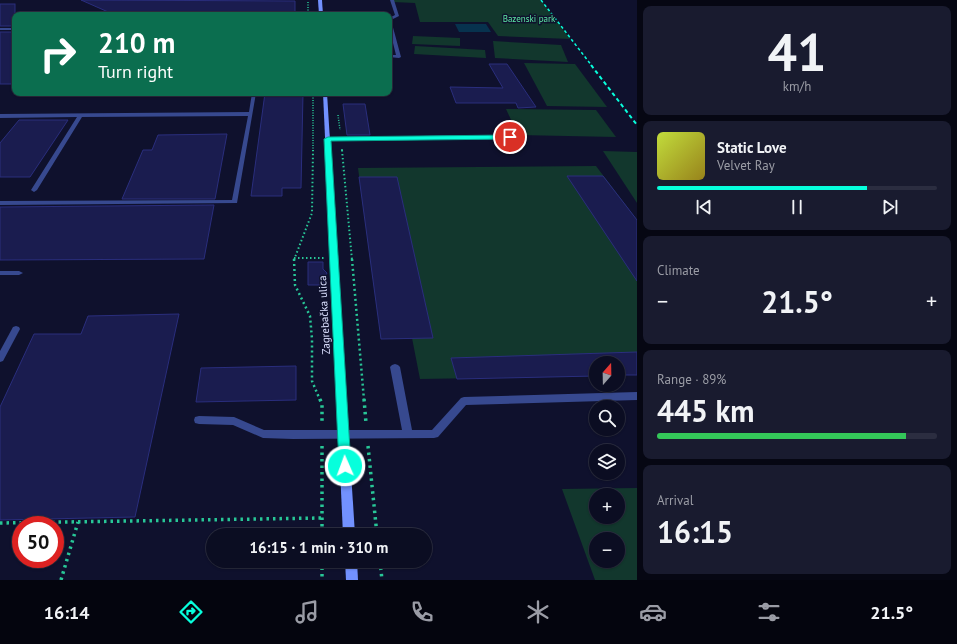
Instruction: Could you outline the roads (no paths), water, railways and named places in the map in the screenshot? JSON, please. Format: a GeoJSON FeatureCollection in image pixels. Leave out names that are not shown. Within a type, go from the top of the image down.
{"type":"FeatureCollection","features":[{"type":"Feature","properties":{"kind":"main road"},"geometry":{"type":"LineString","coordinates":[[320,0],[321,12]]}},
{"type":"Feature","properties":{"kind":"main road","name":"Zagrebačka ulica"},"geometry":{"type":"LineString","coordinates":[[325,96],[349,528]]}},
{"type":"Feature","properties":{"kind":"main road"},"geometry":{"type":"LineString","coordinates":[[351,568],[352,580]]}},
{"type":"Feature","properties":{"kind":"lane"},"geometry":{"type":"LineString","coordinates":[[392,0],[397,16],[392,18]]}},
{"type":"Feature","properties":{"kind":"lane"},"geometry":{"type":"LineString","coordinates":[[0,29],[12,29]]}},
{"type":"Feature","properties":{"kind":"lane"},"geometry":{"type":"LineString","coordinates":[[392,32],[398,57],[392,56]]}},
{"type":"Feature","properties":{"kind":"lane"},"geometry":{"type":"LineString","coordinates":[[0,203],[235,202],[254,96]]}},
{"type":"Feature","properties":{"kind":"lane"},"geometry":{"type":"LineString","coordinates":[[0,116],[251,114]]}},
{"type":"Feature","properties":{"kind":"lane"},"geometry":{"type":"LineString","coordinates":[[34,190],[80,116]]}},
{"type":"Feature","properties":{"kind":"lane"},"geometry":{"type":"LineString","coordinates":[[328,139],[510,137]]}},
{"type":"Feature","properties":{"kind":"lane"},"geometry":{"type":"LineString","coordinates":[[0,273],[19,273]]}},
{"type":"Feature","properties":{"kind":"lane"},"geometry":{"type":"LineString","coordinates":[[0,359],[16,329]]}},
{"type":"Feature","properties":{"kind":"lane"},"geometry":{"type":"LineString","coordinates":[[395,367],[408,434]]}},
{"type":"Feature","properties":{"kind":"lane"},"geometry":{"type":"LineString","coordinates":[[199,420],[234,421],[263,434],[434,434],[464,401],[637,396]]}},
{"type":"Feature","properties":{"kind":"water"},"geometry":{"type":"Polygon","coordinates":[[[455,24],[486,24],[491,32],[459,32],[455,24]]]}},
{"type":"Feature","properties":{"kind":"railway"},"geometry":{"type":"LineString","coordinates":[[541,0],[592,66]]}},
{"type":"Feature","properties":{"kind":"railway"},"geometry":{"type":"LineString","coordinates":[[591,65],[637,125]]}},
{"type":"Feature","properties":{"kind":"park label","name":"Bazenski park"},"geometry":{"type":"Point","coordinates":[529,19]}}]}
